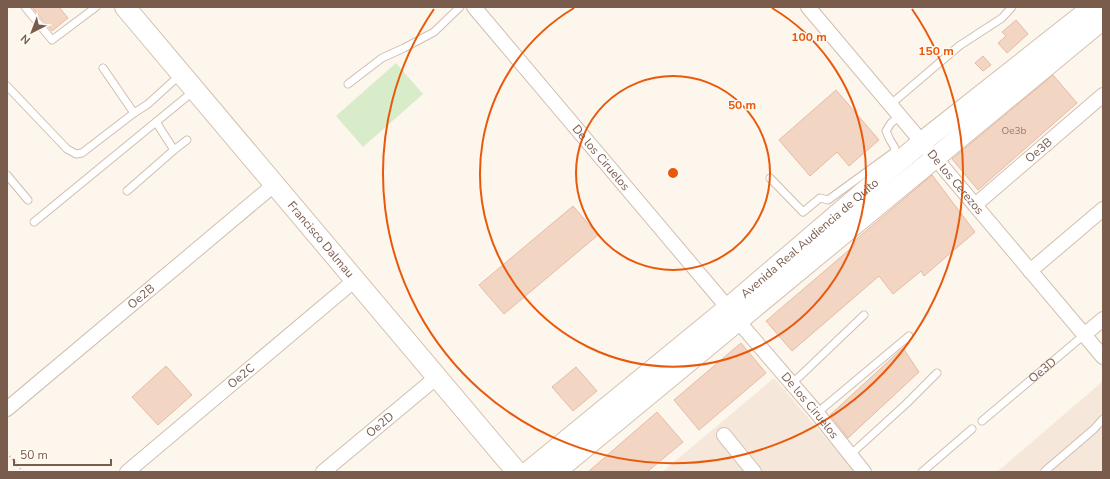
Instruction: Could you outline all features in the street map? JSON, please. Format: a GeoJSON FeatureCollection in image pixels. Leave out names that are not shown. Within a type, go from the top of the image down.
{"type":"FeatureCollection","features":[{"type":"Feature","properties":{"kind":"main road","name":"Francisco Dalmau"},"geometry":{"type":"LineString","coordinates":[[125,7],[517,472]]}},
{"type":"Feature","properties":{"kind":"main road","name":"Avenida Real Audiencia de Quito"},"geometry":{"type":"LineString","coordinates":[[555,472],[733,315],[922,142],[1093,7]]}},
{"type":"Feature","properties":{"kind":"main road","name":"Avenida Real Audiencia de Quito"},"geometry":{"type":"LineString","coordinates":[[528,472],[733,315],[934,157],[1103,19]]}},
{"type":"Feature","properties":{"kind":"street","name":"De los Ciruelos"},"geometry":{"type":"LineString","coordinates":[[474,7],[817,413],[864,472]]}},
{"type":"Feature","properties":{"kind":"street","name":"De los Cerezos"},"geometry":{"type":"LineString","coordinates":[[808,7],[1103,358]]}},
{"type":"Feature","properties":{"kind":"street","name":"Oe3B"},"geometry":{"type":"LineString","coordinates":[[975,205],[1103,95]]}},
{"type":"Feature","properties":{"kind":"street","name":"Oe2B"},"geometry":{"type":"LineString","coordinates":[[7,409],[275,184]]}},
{"type":"Feature","properties":{"kind":"street"},"geometry":{"type":"LineString","coordinates":[[1030,271],[1103,209]]}},
{"type":"Feature","properties":{"kind":"street","name":"Oe2C"},"geometry":{"type":"LineString","coordinates":[[127,472],[355,280]]}},
{"type":"Feature","properties":{"kind":"street","name":"Oe3D"},"geometry":{"type":"LineString","coordinates":[[1084,335],[1103,319]]}},
{"type":"Feature","properties":{"kind":"street","name":"Oe2D"},"geometry":{"type":"LineString","coordinates":[[323,472],[437,377]]}},
{"type":"Feature","properties":{"kind":"street"},"geometry":{"type":"LineString","coordinates":[[724,435],[754,472]]}},
{"type":"Feature","properties":{"kind":"lane"},"geometry":{"type":"LineString","coordinates":[[25,7],[52,40],[96,7]]}},
{"type":"Feature","properties":{"kind":"lane"},"geometry":{"type":"LineString","coordinates":[[348,84],[382,58],[434,32],[460,7]]}},
{"type":"Feature","properties":{"kind":"lane"},"geometry":{"type":"LineString","coordinates":[[890,104],[959,46],[1002,18],[1012,7]]}},
{"type":"Feature","properties":{"kind":"lane"},"geometry":{"type":"LineString","coordinates":[[104,68],[134,113]]}},
{"type":"Feature","properties":{"kind":"lane"},"geometry":{"type":"LineString","coordinates":[[7,86],[67,149],[76,154],[82,153],[148,104],[181,74]]}},
{"type":"Feature","properties":{"kind":"lane"},"geometry":{"type":"LineString","coordinates":[[34,222],[195,90]]}},
{"type":"Feature","properties":{"kind":"lane"},"geometry":{"type":"LineString","coordinates":[[770,178],[803,212],[820,198],[828,200],[894,152],[895,148],[886,131],[891,123],[900,116]]}},
{"type":"Feature","properties":{"kind":"lane"},"geometry":{"type":"LineString","coordinates":[[156,122],[174,150]]}},
{"type":"Feature","properties":{"kind":"lane"},"geometry":{"type":"LineString","coordinates":[[127,191],[187,140]]}},
{"type":"Feature","properties":{"kind":"lane"},"geometry":{"type":"LineString","coordinates":[[7,175],[28,200]]}},
{"type":"Feature","properties":{"kind":"lane"},"geometry":{"type":"LineString","coordinates":[[791,383],[864,315]]}},
{"type":"Feature","properties":{"kind":"lane","name":"Oe3D"},"geometry":{"type":"LineString","coordinates":[[982,421],[1084,335]]}},
{"type":"Feature","properties":{"kind":"lane"},"geometry":{"type":"LineString","coordinates":[[817,413],[909,336]]}},
{"type":"Feature","properties":{"kind":"lane"},"geometry":{"type":"LineString","coordinates":[[850,455],[906,404],[937,372]]}},
{"type":"Feature","properties":{"kind":"lane"},"geometry":{"type":"LineString","coordinates":[[1045,471],[1094,429],[1103,419]]}},
{"type":"Feature","properties":{"kind":"lane"},"geometry":{"type":"LineString","coordinates":[[922,472],[972,429]]}},
{"type":"Feature","properties":{"kind":"path"},"geometry":{"type":"LineString","coordinates":[[7,454],[23,472]]}},
{"type":"Feature","properties":{"kind":"shaded area"},"geometry":{"type":"Polygon","coordinates":[[[774,378],[855,472],[662,472],[774,378]]]}},
{"type":"Feature","properties":{"kind":"shaded area"},"geometry":{"type":"Polygon","coordinates":[[[1103,381],[1103,472],[997,472],[1103,381]]]}},
{"type":"Feature","properties":{"kind":"green space"},"geometry":{"type":"Polygon","coordinates":[[[396,63],[423,94],[363,147],[336,116],[396,63]]]}},
{"type":"Feature","properties":{"kind":"building"},"geometry":{"type":"Polygon","coordinates":[[[32,7],[59,7],[68,18],[52,31],[32,7]]]}},
{"type":"Feature","properties":{"kind":"building"},"geometry":{"type":"Polygon","coordinates":[[[1016,20],[1028,34],[1007,53],[998,43],[1006,36],[1002,32],[1016,20]]]}},
{"type":"Feature","properties":{"kind":"building"},"geometry":{"type":"Polygon","coordinates":[[[983,56],[991,65],[983,71],[975,63],[983,56]]]}},
{"type":"Feature","properties":{"kind":"building"},"geometry":{"type":"Polygon","coordinates":[[[1053,75],[1077,103],[978,190],[952,159],[1053,75]]]}},
{"type":"Feature","properties":{"kind":"building"},"geometry":{"type":"Polygon","coordinates":[[[836,90],[879,140],[849,166],[837,152],[810,176],[779,140],[836,90]]]}},
{"type":"Feature","properties":{"kind":"building"},"geometry":{"type":"Polygon","coordinates":[[[932,175],[975,232],[924,276],[921,271],[893,294],[879,276],[792,351],[766,321],[855,245],[853,242],[932,175]]]}},
{"type":"Feature","properties":{"kind":"building"},"geometry":{"type":"Polygon","coordinates":[[[573,206],[598,235],[504,314],[479,285],[573,206]]]}},
{"type":"Feature","properties":{"kind":"building"},"geometry":{"type":"Polygon","coordinates":[[[741,343],[766,373],[699,430],[674,400],[741,343]]]}},
{"type":"Feature","properties":{"kind":"building"},"geometry":{"type":"Polygon","coordinates":[[[903,348],[919,372],[848,438],[830,415],[903,348]]]}},
{"type":"Feature","properties":{"kind":"building"},"geometry":{"type":"Polygon","coordinates":[[[166,366],[192,395],[158,425],[132,397],[166,366]]]}},
{"type":"Feature","properties":{"kind":"building"},"geometry":{"type":"Polygon","coordinates":[[[576,367],[597,391],[573,411],[552,387],[576,367]]]}},
{"type":"Feature","properties":{"kind":"building"},"geometry":{"type":"Polygon","coordinates":[[[657,412],[683,442],[647,472],[588,472],[657,412]]]}}]}
